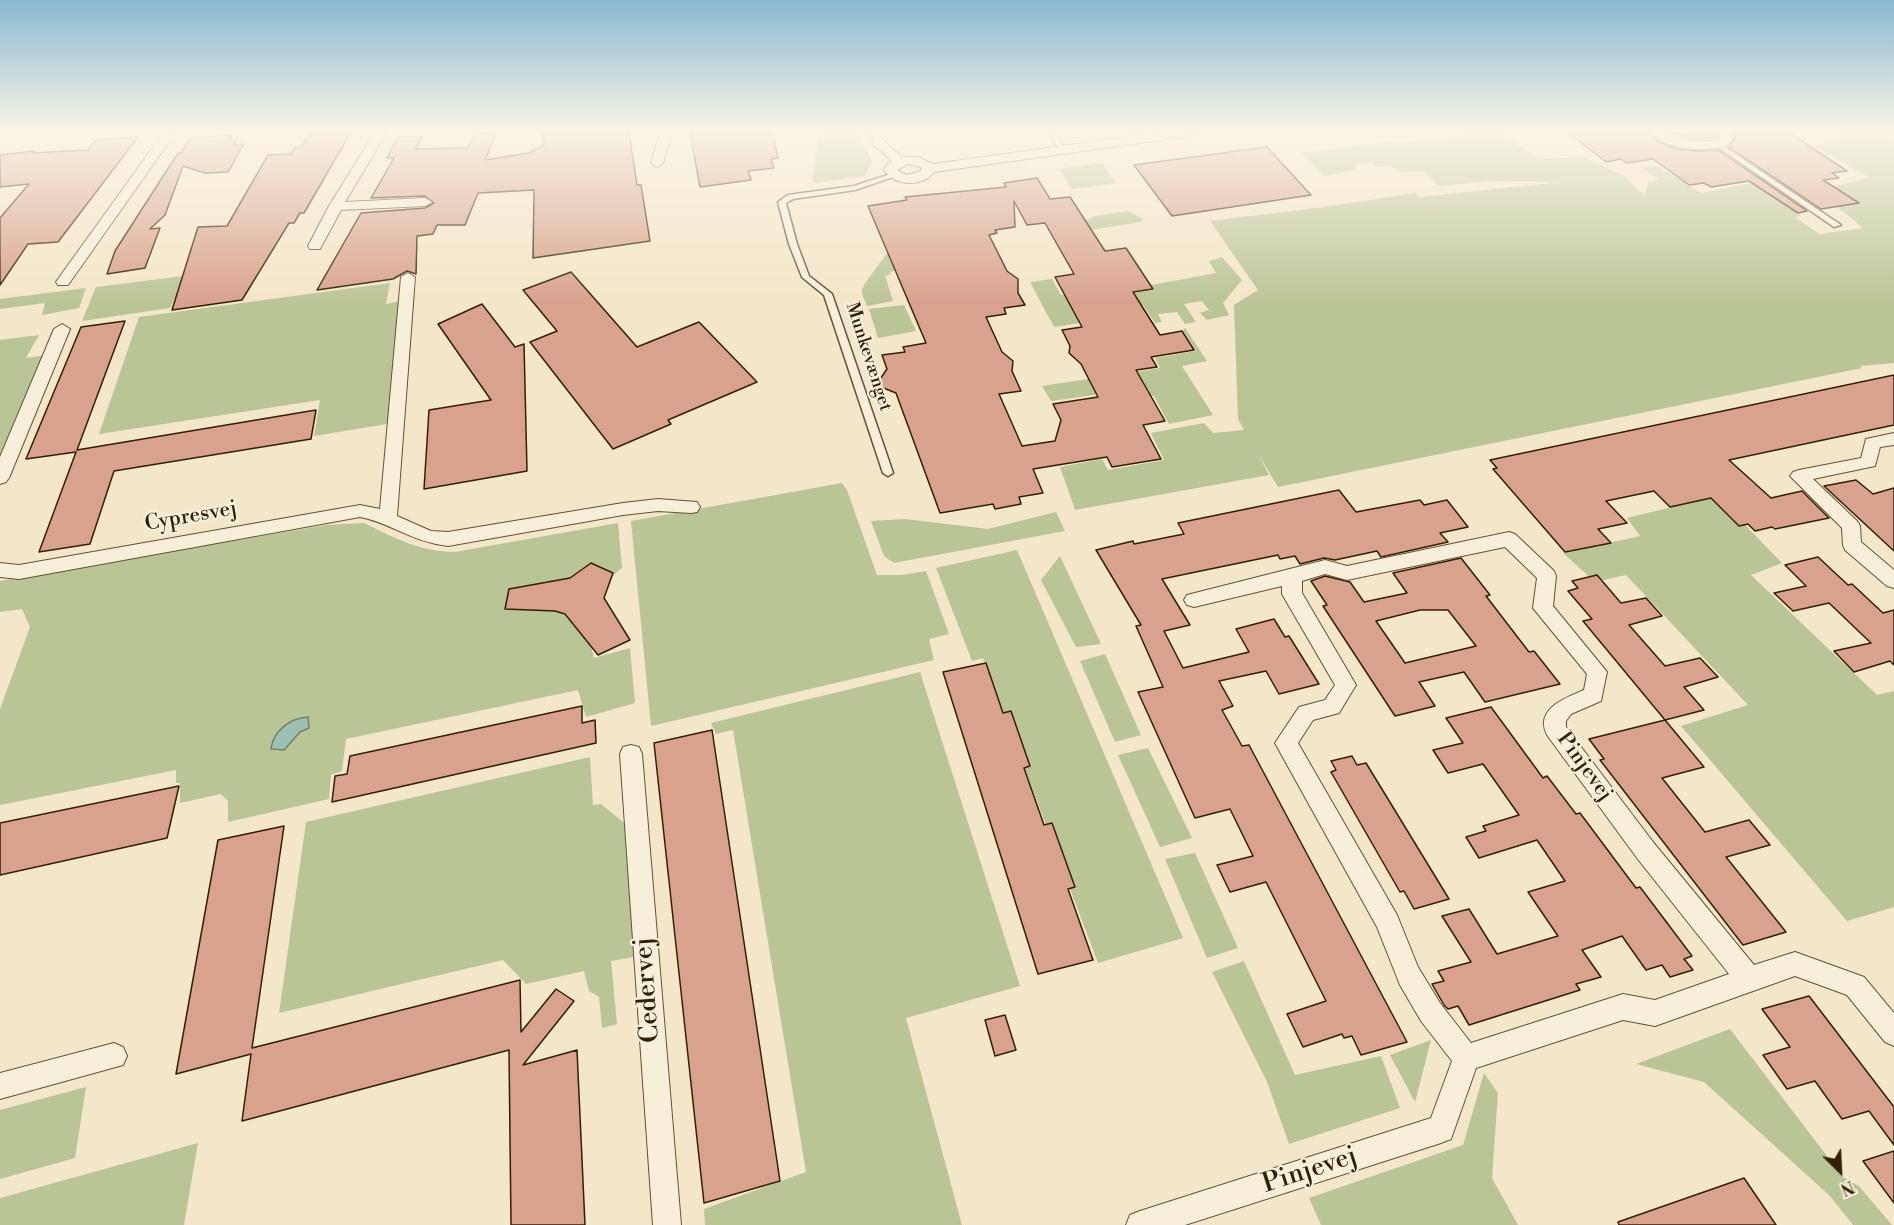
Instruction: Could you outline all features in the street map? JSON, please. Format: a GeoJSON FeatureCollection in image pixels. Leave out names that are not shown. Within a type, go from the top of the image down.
{"type":"FeatureCollection","features":[{"type":"Feature","properties":{"kind":"street"},"geometry":{"type":"LineString","coordinates":[[63,282],[129,189]]}},
{"type":"Feature","properties":{"kind":"street"},"geometry":{"type":"LineString","coordinates":[[315,246],[346,189]]}},
{"type":"Feature","properties":{"kind":"street"},"geometry":{"type":"LineString","coordinates":[[336,206],[425,202]]}},
{"type":"Feature","properties":{"kind":"street"},"geometry":{"type":"LineString","coordinates":[[388,521],[408,277]]}},
{"type":"Feature","properties":{"kind":"street"},"geometry":{"type":"LineString","coordinates":[[0,478],[62,329]]}},
{"type":"Feature","properties":{"kind":"street"},"geometry":{"type":"LineString","coordinates":[[1894,439],[1872,443],[1869,462],[1799,476],[1851,526],[1852,545],[1894,581]]}},
{"type":"Feature","properties":{"kind":"street","name":"Cypresvej"},"geometry":{"type":"LineString","coordinates":[[0,570],[19,572],[338,513],[360,511],[376,514],[428,537],[448,539],[623,509],[658,505],[691,507]]}},
{"type":"Feature","properties":{"kind":"street","name":"Pinjevej"},"geometry":{"type":"LineString","coordinates":[[1194,600],[1325,567],[1347,573],[1509,539],[1547,576],[1543,608],[1598,672],[1594,695],[1564,708],[1555,718],[1555,729],[1645,850],[1749,980]]}},
{"type":"Feature","properties":{"kind":"street"},"geometry":{"type":"LineString","coordinates":[[1292,576],[1292,594],[1346,685],[1332,707],[1306,713],[1287,743],[1388,923],[1392,943],[1438,1025],[1466,1058],[1623,1007],[1655,1013],[1795,964],[1855,986],[1894,1033]]}},
{"type":"Feature","properties":{"kind":"street","name":"Cedervej"},"geometry":{"type":"LineString","coordinates":[[631,754],[667,1225]]}},
{"type":"Feature","properties":{"kind":"street"},"geometry":{"type":"LineString","coordinates":[[0,1086],[114,1056]]}},
{"type":"Feature","properties":{"kind":"street","name":"Pinjevej"},"geometry":{"type":"LineString","coordinates":[[1140,1225],[1441,1129],[1466,1058]]}},
{"type":"Feature","properties":{"kind":"lane","name":"Munkevænget"},"geometry":{"type":"LineString","coordinates":[[847,189],[791,197],[782,202],[793,244],[806,277],[828,294],[888,473]]}},
{"type":"Feature","properties":{"kind":"lane"},"geometry":{"type":"LineString","coordinates":[[1784,189],[1837,225]]}},
{"type":"Feature","properties":{"kind":"shaded area"},"geometry":{"type":"Polygon","coordinates":[[[1494,189],[1638,189],[1645,196],[1646,189],[1695,189],[1701,193],[1720,189],[1781,189],[1770,195],[1801,216],[1795,217],[1819,234],[1863,228],[1816,190],[1894,189],[1894,363],[1860,366],[1862,368],[1278,487],[1258,454],[1269,475],[1075,510],[1060,467],[1102,459],[1108,470],[1164,460],[1151,433],[1204,423],[1213,433],[1244,430],[1238,419],[1234,305],[1258,290],[1210,221],[1415,193],[1420,197],[1494,189]]]}},
{"type":"Feature","properties":{"kind":"shaded area"},"geometry":{"type":"Polygon","coordinates":[[[1128,211],[1143,219],[1141,222],[1053,236],[1095,216],[1128,211]]]}},
{"type":"Feature","properties":{"kind":"shaded area"},"geometry":{"type":"Polygon","coordinates":[[[909,250],[913,266],[890,272],[891,274],[885,276],[893,301],[867,306],[863,288],[887,253],[909,250]]]}},
{"type":"Feature","properties":{"kind":"shaded area"},"geometry":{"type":"Polygon","coordinates":[[[1222,257],[1242,280],[1223,303],[1229,315],[1207,320],[1200,313],[1209,310],[1202,301],[1184,304],[1196,322],[1185,324],[1177,312],[1158,314],[1162,322],[1155,323],[1143,305],[1097,313],[1100,320],[1054,327],[1030,282],[1052,279],[1061,295],[1104,290],[1109,296],[1155,290],[1151,285],[1216,273],[1209,261],[1222,257]]]}},
{"type":"Feature","properties":{"kind":"shaded area"},"geometry":{"type":"Polygon","coordinates":[[[191,275],[182,297],[174,299],[170,308],[82,321],[96,287],[191,275]]]}},
{"type":"Feature","properties":{"kind":"shaded area"},"geometry":{"type":"Polygon","coordinates":[[[390,283],[386,304],[401,301],[393,423],[314,436],[320,400],[99,434],[139,317],[390,283]]]}},
{"type":"Feature","properties":{"kind":"shaded area"},"geometry":{"type":"Polygon","coordinates":[[[86,288],[79,308],[42,315],[45,303],[0,309],[0,299],[86,288]]]}},
{"type":"Feature","properties":{"kind":"shaded area"},"geometry":{"type":"Polygon","coordinates":[[[904,305],[916,331],[878,338],[869,309],[904,305]]]}},
{"type":"Feature","properties":{"kind":"shaded area"},"geometry":{"type":"Polygon","coordinates":[[[1185,328],[1207,361],[1182,366],[1213,415],[1169,424],[1154,396],[1107,402],[1101,394],[1051,401],[1042,386],[1160,368],[1155,358],[1196,351],[1183,330],[1185,328]]]}},
{"type":"Feature","properties":{"kind":"shaded area"},"geometry":{"type":"Polygon","coordinates":[[[39,335],[26,358],[60,353],[21,451],[0,455],[0,340],[39,335]]]}},
{"type":"Feature","properties":{"kind":"shaded area"},"geometry":{"type":"Polygon","coordinates":[[[842,483],[847,490],[877,575],[902,575],[926,571],[949,634],[929,639],[934,660],[651,726],[631,521],[842,483]]]}},
{"type":"Feature","properties":{"kind":"shaded area"},"geometry":{"type":"Polygon","coordinates":[[[1717,496],[1782,563],[1751,575],[1877,695],[1894,691],[1894,907],[1847,921],[1681,726],[1748,705],[1626,575],[1595,582],[1563,553],[1640,536],[1627,518],[1717,496]]]}},
{"type":"Feature","properties":{"kind":"shaded area"},"geometry":{"type":"Polygon","coordinates":[[[1056,512],[1065,531],[894,563],[884,556],[871,521],[905,519],[988,529],[1056,512]]]}},
{"type":"Feature","properties":{"kind":"shaded area"},"geometry":{"type":"Polygon","coordinates":[[[364,523],[419,547],[455,552],[618,523],[622,568],[580,602],[594,658],[630,648],[635,703],[586,717],[578,690],[346,739],[342,771],[331,775],[329,799],[228,822],[228,801],[221,794],[180,803],[180,783],[176,783],[176,770],[0,805],[0,709],[30,627],[22,609],[0,612],[0,581],[326,525],[364,523]]]}},
{"type":"Feature","properties":{"kind":"shaded area"},"geometry":{"type":"Polygon","coordinates":[[[1017,550],[1183,938],[1098,963],[983,658],[972,661],[936,568],[1017,550]]]}},
{"type":"Feature","properties":{"kind":"shaded area"},"geometry":{"type":"Polygon","coordinates":[[[1060,556],[1101,644],[1076,647],[1041,580],[1060,556]]]}},
{"type":"Feature","properties":{"kind":"shaded area"},"geometry":{"type":"Polygon","coordinates":[[[1105,654],[1141,735],[1115,742],[1080,661],[1105,654]]]}},
{"type":"Feature","properties":{"kind":"shaded area"},"geometry":{"type":"Polygon","coordinates":[[[920,672],[1020,986],[906,1018],[962,1225],[705,1225],[704,1209],[806,1172],[733,730],[716,734],[711,723],[920,672]]]}},
{"type":"Feature","properties":{"kind":"shaded area"},"geometry":{"type":"Polygon","coordinates":[[[308,717],[309,728],[300,732],[284,750],[271,749],[272,742],[283,727],[295,720],[308,717]]]}},
{"type":"Feature","properties":{"kind":"shaded area"},"geometry":{"type":"Polygon","coordinates":[[[1148,748],[1192,838],[1160,847],[1118,755],[1148,748]]]}},
{"type":"Feature","properties":{"kind":"shaded area"},"geometry":{"type":"Polygon","coordinates":[[[590,757],[593,805],[601,804],[628,826],[640,956],[611,961],[617,1024],[602,1028],[599,997],[589,991],[584,971],[526,984],[503,960],[279,1013],[306,822],[590,757]]]}},
{"type":"Feature","properties":{"kind":"shaded area"},"geometry":{"type":"Polygon","coordinates":[[[1195,853],[1238,948],[1207,958],[1165,859],[1195,853]]]}},
{"type":"Feature","properties":{"kind":"shaded area"},"geometry":{"type":"Polygon","coordinates":[[[1244,961],[1295,1075],[1381,1056],[1400,1108],[1289,1144],[1267,1082],[1212,972],[1244,961]]]}},
{"type":"Feature","properties":{"kind":"shaded area"},"geometry":{"type":"Polygon","coordinates":[[[1730,1029],[1843,1177],[1859,1186],[1892,1225],[1853,1225],[1829,1195],[1704,1082],[1636,1064],[1730,1029]]]}},
{"type":"Feature","properties":{"kind":"shaded area"},"geometry":{"type":"Polygon","coordinates":[[[1431,1040],[1415,1102],[1390,1055],[1431,1040]]]}},
{"type":"Feature","properties":{"kind":"shaded area"},"geometry":{"type":"Polygon","coordinates":[[[1484,1073],[1498,1093],[1492,1178],[1518,1225],[1321,1225],[1309,1198],[1463,1145],[1484,1073]]]}},
{"type":"Feature","properties":{"kind":"shaded area"},"geometry":{"type":"Polygon","coordinates":[[[86,1087],[75,1158],[0,1179],[0,1110],[86,1087]]]}},
{"type":"Feature","properties":{"kind":"shaded area"},"geometry":{"type":"Polygon","coordinates":[[[198,1143],[184,1225],[0,1225],[0,1198],[198,1143]]]}},
{"type":"Feature","properties":{"kind":"building"},"geometry":{"type":"Polygon","coordinates":[[[25,189],[98,189],[58,242],[28,244],[0,285],[0,218],[25,189]]]}},
{"type":"Feature","properties":{"kind":"building"},"geometry":{"type":"Polygon","coordinates":[[[155,189],[174,189],[165,215],[150,229],[160,228],[145,268],[107,274],[115,251],[155,189]]]}},
{"type":"Feature","properties":{"kind":"building"},"geometry":{"type":"Polygon","coordinates":[[[248,189],[318,189],[304,213],[300,213],[294,223],[289,223],[242,300],[172,310],[198,227],[227,226],[248,189]]]}},
{"type":"Feature","properties":{"kind":"building"},"geometry":{"type":"Polygon","coordinates":[[[376,189],[642,189],[650,241],[533,258],[534,190],[478,193],[465,225],[437,225],[433,234],[417,236],[416,274],[407,271],[393,279],[317,290],[361,213],[425,208],[434,203],[425,196],[371,198],[376,189]]]}},
{"type":"Feature","properties":{"kind":"building"},"geometry":{"type":"Polygon","coordinates":[[[984,189],[1044,189],[1050,199],[1070,197],[1105,251],[1126,248],[1153,289],[1133,292],[1160,335],[1182,331],[1194,350],[1151,357],[1157,367],[1136,370],[1165,421],[1143,425],[1161,459],[1112,467],[1107,457],[1033,469],[1043,493],[1019,497],[1021,504],[995,509],[993,504],[940,513],[896,393],[876,385],[887,369],[882,355],[905,352],[903,347],[926,343],[868,206],[907,200],[905,197],[984,189]],[[1014,201],[1015,227],[995,230],[997,233],[989,235],[1007,271],[1018,279],[1018,293],[1025,305],[1004,308],[1006,314],[986,317],[1002,352],[1013,361],[1012,371],[1021,391],[999,394],[1022,446],[1055,441],[1061,420],[1053,404],[1098,397],[1081,364],[1069,353],[1070,346],[1062,330],[1082,327],[1055,277],[1074,274],[1045,223],[1027,225],[1014,201]]]}},
{"type":"Feature","properties":{"kind":"building"},"geometry":{"type":"Polygon","coordinates":[[[1152,189],[1306,189],[1311,195],[1172,216],[1152,189]]]}},
{"type":"Feature","properties":{"kind":"building"},"geometry":{"type":"Polygon","coordinates":[[[1762,189],[1775,189],[1807,211],[1798,213],[1762,189]]]}},
{"type":"Feature","properties":{"kind":"building"},"geometry":{"type":"Polygon","coordinates":[[[1792,189],[1837,189],[1859,203],[1821,209],[1792,189]]]}},
{"type":"Feature","properties":{"kind":"building"},"geometry":{"type":"Polygon","coordinates":[[[571,272],[637,347],[699,322],[757,382],[668,420],[671,424],[613,449],[530,342],[557,331],[523,290],[571,272]]]}},
{"type":"Feature","properties":{"kind":"building"},"geometry":{"type":"Polygon","coordinates":[[[482,304],[515,347],[524,344],[527,471],[424,489],[429,410],[491,400],[438,324],[482,304]]]}},
{"type":"Feature","properties":{"kind":"building"},"geometry":{"type":"Polygon","coordinates":[[[125,321],[77,450],[316,410],[311,439],[114,471],[90,544],[39,552],[76,452],[26,459],[81,327],[125,321]]]}},
{"type":"Feature","properties":{"kind":"building"},"geometry":{"type":"Polygon","coordinates":[[[1894,375],[1894,425],[1729,460],[1771,498],[1802,491],[1829,518],[1755,531],[1748,524],[1739,526],[1711,498],[1670,507],[1654,491],[1606,501],[1627,523],[1598,529],[1611,543],[1565,552],[1493,469],[1497,468],[1490,460],[1894,375]]]}},
{"type":"Feature","properties":{"kind":"building"},"geometry":{"type":"Polygon","coordinates":[[[1856,480],[1873,494],[1894,488],[1894,551],[1824,486],[1856,480]]]}},
{"type":"Feature","properties":{"kind":"building"},"geometry":{"type":"Polygon","coordinates":[[[1339,490],[1356,512],[1420,500],[1424,505],[1447,500],[1468,527],[1440,533],[1448,542],[1381,557],[1377,551],[1335,560],[1324,558],[1300,564],[1295,556],[1280,559],[1278,555],[1162,579],[1190,625],[1164,631],[1183,668],[1249,652],[1236,629],[1274,619],[1285,637],[1289,636],[1319,684],[1279,694],[1266,671],[1219,681],[1233,706],[1222,710],[1242,746],[1249,745],[1407,1042],[1361,1055],[1352,1036],[1344,1038],[1342,1034],[1303,1047],[1287,1014],[1326,1001],[1266,882],[1230,892],[1217,865],[1253,856],[1230,809],[1195,818],[1138,692],[1163,687],[1136,626],[1141,625],[1096,550],[1133,541],[1134,544],[1184,534],[1178,523],[1339,490]]]}},
{"type":"Feature","properties":{"kind":"building"},"geometry":{"type":"Polygon","coordinates":[[[1818,557],[1883,613],[1894,610],[1894,665],[1890,661],[1854,672],[1834,651],[1871,643],[1829,603],[1793,611],[1774,593],[1806,586],[1785,565],[1818,557]]]}},
{"type":"Feature","properties":{"kind":"building"},"geometry":{"type":"Polygon","coordinates":[[[1461,558],[1490,595],[1486,596],[1529,652],[1534,651],[1560,684],[1485,702],[1464,672],[1419,682],[1435,706],[1395,716],[1323,606],[1327,605],[1311,581],[1325,576],[1350,582],[1364,602],[1407,593],[1393,573],[1461,558]],[[1420,610],[1376,621],[1405,663],[1476,646],[1448,610],[1420,610]]]}},
{"type":"Feature","properties":{"kind":"building"},"geometry":{"type":"Polygon","coordinates":[[[591,563],[613,573],[604,598],[630,640],[598,655],[565,614],[555,611],[505,609],[509,589],[570,578],[591,563]]]}},
{"type":"Feature","properties":{"kind":"building"},"geometry":{"type":"Polygon","coordinates":[[[1597,575],[1621,603],[1646,598],[1662,616],[1629,625],[1665,666],[1700,658],[1718,677],[1684,687],[1704,710],[1665,720],[1583,621],[1592,619],[1568,591],[1578,588],[1572,581],[1597,575]]]}},
{"type":"Feature","properties":{"kind":"building"},"geometry":{"type":"Polygon","coordinates":[[[986,663],[1003,713],[1011,711],[1030,766],[1024,768],[1044,825],[1052,823],[1075,887],[1068,889],[1093,960],[1038,974],[943,672],[986,663]]]}},
{"type":"Feature","properties":{"kind":"building"},"geometry":{"type":"Polygon","coordinates":[[[582,706],[582,723],[595,720],[596,743],[332,802],[335,776],[347,774],[350,756],[582,706]]]}},
{"type":"Feature","properties":{"kind":"building"},"geometry":{"type":"Polygon","coordinates":[[[1491,707],[1543,778],[1547,776],[1576,814],[1580,813],[1636,888],[1640,887],[1692,956],[1684,959],[1693,970],[1670,977],[1662,965],[1646,970],[1622,936],[1582,950],[1601,977],[1576,984],[1580,990],[1469,1025],[1458,1006],[1448,1009],[1444,1005],[1432,984],[1444,981],[1438,971],[1471,962],[1442,916],[1469,909],[1497,954],[1558,936],[1528,892],[1565,881],[1537,840],[1479,858],[1466,837],[1486,831],[1483,826],[1519,815],[1483,764],[1448,773],[1433,750],[1463,743],[1446,718],[1491,707]]]}},
{"type":"Feature","properties":{"kind":"building"},"geometry":{"type":"Polygon","coordinates":[[[1665,720],[1704,767],[1662,778],[1705,832],[1749,820],[1770,845],[1726,857],[1786,932],[1743,945],[1600,760],[1604,759],[1589,739],[1665,720]]]}},
{"type":"Feature","properties":{"kind":"building"},"geometry":{"type":"Polygon","coordinates":[[[712,730],[780,1181],[704,1203],[654,743],[712,730]]]}},
{"type":"Feature","properties":{"kind":"building"},"geometry":{"type":"Polygon","coordinates":[[[1352,756],[1357,765],[1366,763],[1449,899],[1414,909],[1404,891],[1400,892],[1331,772],[1336,770],[1331,761],[1352,756]]]}},
{"type":"Feature","properties":{"kind":"building"},"geometry":{"type":"Polygon","coordinates":[[[179,786],[167,838],[0,875],[0,823],[179,786]]]}},
{"type":"Feature","properties":{"kind":"building"},"geometry":{"type":"Polygon","coordinates":[[[284,826],[252,1048],[520,980],[521,1032],[556,989],[574,1001],[523,1065],[577,1050],[585,1225],[511,1225],[509,1050],[242,1121],[251,1054],[176,1074],[218,840],[284,826]]]}},
{"type":"Feature","properties":{"kind":"building"},"geometry":{"type":"Polygon","coordinates":[[[1809,996],[1894,1107],[1894,1145],[1869,1111],[1842,1119],[1815,1081],[1787,1089],[1763,1055],[1790,1047],[1762,1009],[1809,996]]]}},
{"type":"Feature","properties":{"kind":"building"},"geometry":{"type":"Polygon","coordinates":[[[1005,1015],[1016,1050],[995,1056],[985,1020],[1005,1015]]]}},
{"type":"Feature","properties":{"kind":"building"},"geometry":{"type":"Polygon","coordinates":[[[1894,1151],[1894,1203],[1863,1161],[1894,1151]]]}},
{"type":"Feature","properties":{"kind":"building"},"geometry":{"type":"Polygon","coordinates":[[[1744,1178],[1776,1225],[1619,1225],[1618,1222],[1744,1178]]]}}]}
